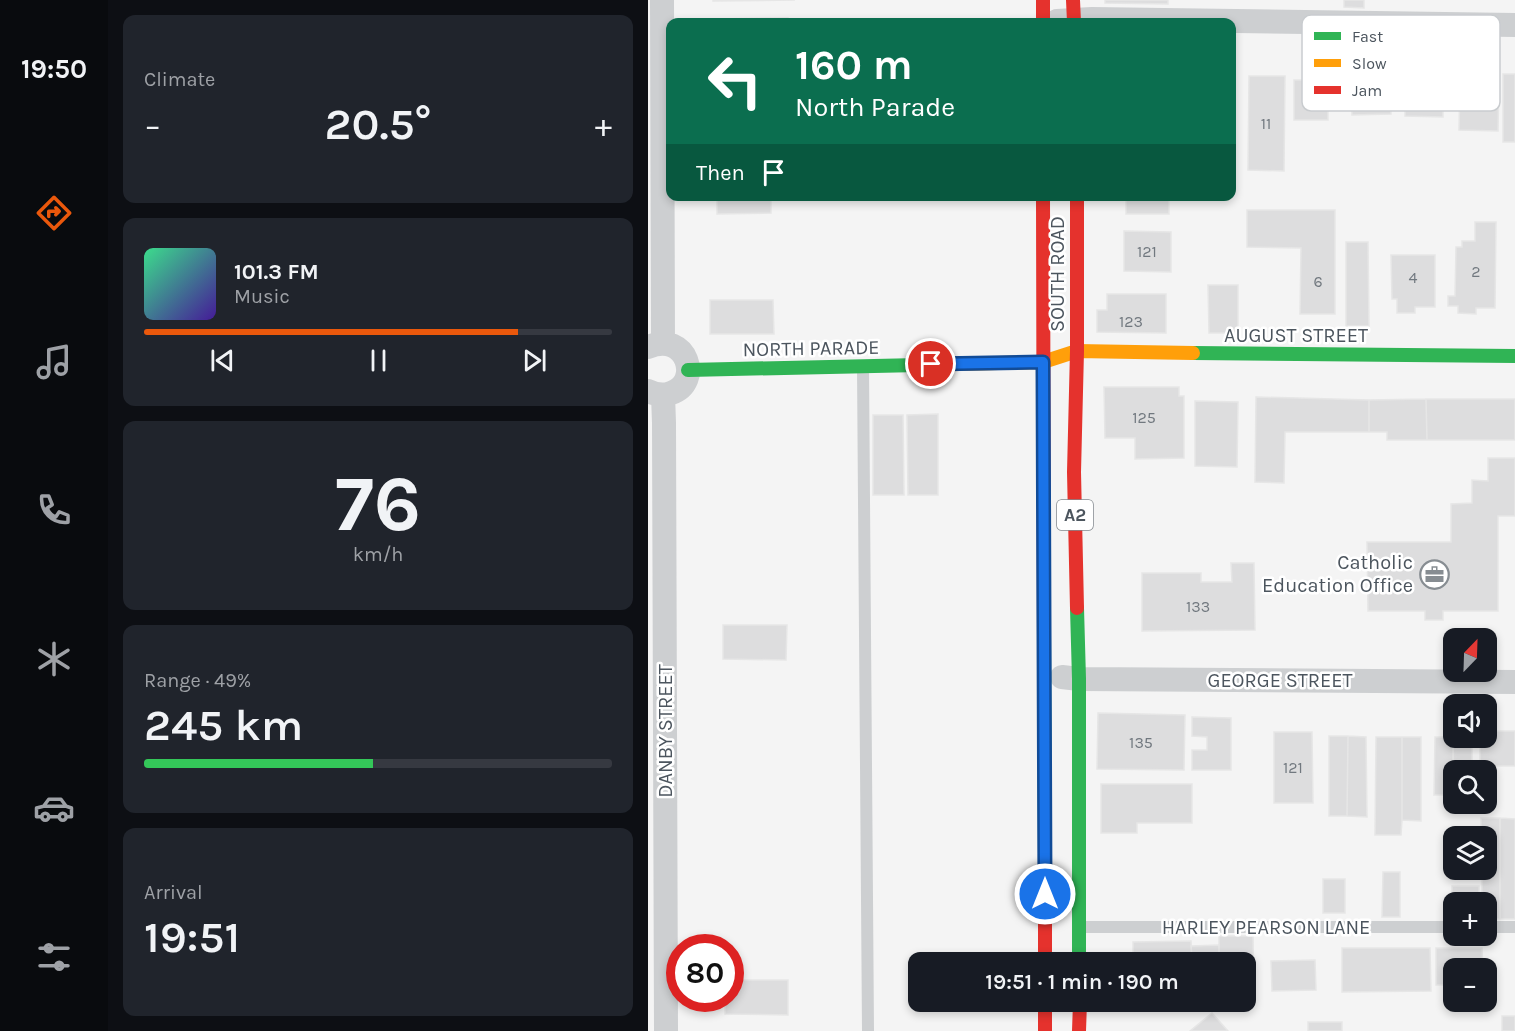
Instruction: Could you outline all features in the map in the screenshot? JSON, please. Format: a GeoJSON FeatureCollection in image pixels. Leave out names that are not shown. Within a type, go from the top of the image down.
{"type":"FeatureCollection","features":[{"type":"Feature","properties":{"kind":"main road"},"geometry":{"type":"LineString","coordinates":[[1042,0],[1043,18]]}},
{"type":"Feature","properties":{"kind":"main road","name":"SOUTH ROAD"},"geometry":{"type":"LineString","coordinates":[[1043,201],[1045,952]]}},
{"type":"Feature","properties":{"kind":"main road","name":"SOUTH ROAD"},"geometry":{"type":"LineString","coordinates":[[1077,201],[1074,472],[1079,679],[1079,952]]}},
{"type":"Feature","properties":{"kind":"main road","name":"AUGUST STREET"},"geometry":{"type":"LineString","coordinates":[[1043,362],[1077,351],[1515,356]]}},
{"type":"Feature","properties":{"kind":"main road","name":"NORTH PARADE"},"geometry":{"type":"LineString","coordinates":[[688,370],[1043,362]]}},
{"type":"Feature","properties":{"kind":"main road"},"geometry":{"type":"LineString","coordinates":[[1045,1012],[1046,1031]]}},
{"type":"Feature","properties":{"kind":"main road"},"geometry":{"type":"LineString","coordinates":[[1078,1031],[1079,1012]]}},
{"type":"Feature","properties":{"kind":"street"},"geometry":{"type":"LineString","coordinates":[[655,393],[675,392],[681,388],[685,383],[688,370],[684,354],[678,348],[671,344],[655,345],[662,0]]}},
{"type":"Feature","properties":{"kind":"street"},"geometry":{"type":"LineString","coordinates":[[1058,18],[1073,14],[1234,18]]}},
{"type":"Feature","properties":{"kind":"street"},"geometry":{"type":"LineString","coordinates":[[1236,18],[1302,20]]}},
{"type":"Feature","properties":{"kind":"street"},"geometry":{"type":"LineString","coordinates":[[1500,25],[1515,25]]}},
{"type":"Feature","properties":{"kind":"street","name":"DANBY STREET"},"geometry":{"type":"LineString","coordinates":[[655,393],[664,435],[666,1031]]}},
{"type":"Feature","properties":{"kind":"street","name":"GEORGE STREET"},"geometry":{"type":"LineString","coordinates":[[1045,675],[1079,679],[1515,682]]}},
{"type":"Feature","properties":{"kind":"lane"},"geometry":{"type":"LineString","coordinates":[[863,366],[868,1031]]}},
{"type":"Feature","properties":{"kind":"lane","name":"HARLEY PEARSON LANE"},"geometry":{"type":"LineString","coordinates":[[1079,927],[1443,927]]}},
{"type":"Feature","properties":{"kind":"lane"},"geometry":{"type":"LineString","coordinates":[[1497,927],[1515,927]]}},
{"type":"Feature","properties":{"kind":"building"},"geometry":{"type":"Polygon","coordinates":[[[713,0],[795,0],[713,1],[713,0]]]}},
{"type":"Feature","properties":{"kind":"building"},"geometry":{"type":"Polygon","coordinates":[[[1105,0],[1168,0],[1168,4],[1105,3],[1105,0]]]}},
{"type":"Feature","properties":{"kind":"building"},"geometry":{"type":"Polygon","coordinates":[[[1344,0],[1364,0],[1364,8],[1344,7],[1344,0]]]}},
{"type":"Feature","properties":{"kind":"building"},"geometry":{"type":"Polygon","coordinates":[[[1503,74],[1515,74],[1515,142],[1503,142],[1503,74]]]}},
{"type":"Feature","properties":{"kind":"building"},"geometry":{"type":"Polygon","coordinates":[[[1249,76],[1285,76],[1284,171],[1248,170],[1249,76]]]}},
{"type":"Feature","properties":{"kind":"building"},"geometry":{"type":"Polygon","coordinates":[[[1294,80],[1302,80],[1302,111],[1328,111],[1328,120],[1294,120],[1294,80]]]}},
{"type":"Feature","properties":{"kind":"building"},"geometry":{"type":"Polygon","coordinates":[[[1352,111],[1391,111],[1391,114],[1352,115],[1352,111]]]}},
{"type":"Feature","properties":{"kind":"building"},"geometry":{"type":"Polygon","coordinates":[[[1405,111],[1443,111],[1443,117],[1405,116],[1405,111]]]}},
{"type":"Feature","properties":{"kind":"building"},"geometry":{"type":"Polygon","coordinates":[[[1459,111],[1498,111],[1498,131],[1459,130],[1459,111]]]}},
{"type":"Feature","properties":{"kind":"building"},"geometry":{"type":"Polygon","coordinates":[[[717,201],[771,201],[771,213],[717,214],[717,201]]]}},
{"type":"Feature","properties":{"kind":"building"},"geometry":{"type":"Polygon","coordinates":[[[1126,201],[1169,201],[1169,214],[1126,214],[1126,201]]]}},
{"type":"Feature","properties":{"kind":"building"},"geometry":{"type":"Polygon","coordinates":[[[1247,210],[1335,210],[1335,314],[1300,314],[1301,248],[1247,247],[1247,210]]]}},
{"type":"Feature","properties":{"kind":"building"},"geometry":{"type":"Polygon","coordinates":[[[1475,222],[1496,222],[1495,308],[1476,308],[1476,314],[1458,313],[1458,306],[1448,306],[1448,296],[1455,296],[1456,247],[1462,247],[1462,241],[1475,241],[1475,222]]]}},
{"type":"Feature","properties":{"kind":"building"},"geometry":{"type":"Polygon","coordinates":[[[1124,231],[1171,232],[1171,272],[1124,271],[1124,231]]]}},
{"type":"Feature","properties":{"kind":"building"},"geometry":{"type":"Polygon","coordinates":[[[1346,242],[1368,242],[1369,326],[1346,326],[1346,242]]]}},
{"type":"Feature","properties":{"kind":"building"},"geometry":{"type":"Polygon","coordinates":[[[1391,255],[1435,255],[1435,307],[1415,307],[1415,313],[1397,313],[1397,299],[1392,299],[1391,255]]]}},
{"type":"Feature","properties":{"kind":"building"},"geometry":{"type":"Polygon","coordinates":[[[1208,285],[1238,285],[1238,333],[1209,333],[1208,285]]]}},
{"type":"Feature","properties":{"kind":"building"},"geometry":{"type":"Polygon","coordinates":[[[1107,294],[1166,294],[1166,333],[1097,332],[1097,310],[1107,310],[1107,294]]]}},
{"type":"Feature","properties":{"kind":"building"},"geometry":{"type":"Polygon","coordinates":[[[710,300],[773,300],[774,334],[710,334],[710,300]]]}},
{"type":"Feature","properties":{"kind":"building"},"geometry":{"type":"Polygon","coordinates":[[[1104,387],[1179,387],[1179,396],[1184,396],[1184,458],[1135,459],[1135,438],[1105,438],[1104,387]]]}},
{"type":"Feature","properties":{"kind":"building"},"geometry":{"type":"Polygon","coordinates":[[[1256,397],[1369,400],[1369,432],[1285,432],[1284,483],[1255,482],[1256,397]]]}},
{"type":"Feature","properties":{"kind":"building"},"geometry":{"type":"Polygon","coordinates":[[[1426,399],[1427,440],[1387,440],[1387,432],[1369,432],[1369,400],[1426,399]]]}},
{"type":"Feature","properties":{"kind":"building"},"geometry":{"type":"Polygon","coordinates":[[[1426,399],[1515,399],[1515,440],[1427,440],[1426,399]]]}},
{"type":"Feature","properties":{"kind":"building"},"geometry":{"type":"Polygon","coordinates":[[[1195,401],[1238,402],[1237,467],[1195,466],[1195,401]]]}},
{"type":"Feature","properties":{"kind":"building"},"geometry":{"type":"Polygon","coordinates":[[[938,414],[938,495],[908,495],[907,415],[938,414]]]}},
{"type":"Feature","properties":{"kind":"building"},"geometry":{"type":"Polygon","coordinates":[[[873,415],[903,415],[904,495],[873,495],[873,415]]]}},
{"type":"Feature","properties":{"kind":"building"},"geometry":{"type":"Polygon","coordinates":[[[1488,458],[1515,458],[1515,516],[1498,516],[1498,611],[1443,611],[1443,620],[1425,620],[1425,611],[1368,611],[1367,542],[1451,542],[1451,504],[1472,503],[1472,480],[1488,481],[1488,458]]]}},
{"type":"Feature","properties":{"kind":"building"},"geometry":{"type":"Polygon","coordinates":[[[1231,563],[1254,563],[1255,630],[1142,631],[1142,573],[1201,573],[1201,582],[1232,582],[1231,563]]]}},
{"type":"Feature","properties":{"kind":"building"},"geometry":{"type":"Polygon","coordinates":[[[723,625],[787,625],[786,660],[723,659],[723,625]]]}},
{"type":"Feature","properties":{"kind":"building"},"geometry":{"type":"Polygon","coordinates":[[[1098,713],[1185,715],[1184,770],[1097,769],[1098,713]]]}},
{"type":"Feature","properties":{"kind":"building"},"geometry":{"type":"Polygon","coordinates":[[[1192,717],[1231,718],[1231,770],[1192,770],[1192,750],[1207,750],[1207,737],[1192,736],[1192,717]]]}},
{"type":"Feature","properties":{"kind":"building"},"geometry":{"type":"Polygon","coordinates":[[[1497,731],[1515,731],[1515,766],[1497,766],[1497,760],[1480,760],[1480,748],[1497,748],[1497,731]]]}},
{"type":"Feature","properties":{"kind":"building"},"geometry":{"type":"Polygon","coordinates":[[[1274,732],[1312,732],[1313,803],[1274,803],[1274,732]]]}},
{"type":"Feature","properties":{"kind":"building"},"geometry":{"type":"Polygon","coordinates":[[[1329,736],[1348,736],[1347,816],[1329,816],[1329,736]]]}},
{"type":"Feature","properties":{"kind":"building"},"geometry":{"type":"Polygon","coordinates":[[[1348,736],[1366,737],[1367,817],[1347,816],[1348,736]]]}},
{"type":"Feature","properties":{"kind":"building"},"geometry":{"type":"Polygon","coordinates":[[[1376,737],[1402,737],[1401,835],[1375,835],[1376,737]]]}},
{"type":"Feature","properties":{"kind":"building"},"geometry":{"type":"Polygon","coordinates":[[[1402,737],[1421,737],[1421,821],[1402,820],[1402,737]]]}},
{"type":"Feature","properties":{"kind":"building"},"geometry":{"type":"Polygon","coordinates":[[[1435,737],[1443,737],[1443,748],[1453,748],[1453,760],[1443,760],[1443,795],[1434,795],[1435,737]]]}},
{"type":"Feature","properties":{"kind":"building"},"geometry":{"type":"Polygon","coordinates":[[[1453,748],[1472,748],[1472,760],[1453,760],[1453,748]]]}},
{"type":"Feature","properties":{"kind":"building"},"geometry":{"type":"Polygon","coordinates":[[[1101,784],[1192,784],[1192,823],[1137,823],[1137,833],[1101,833],[1101,784]]]}},
{"type":"Feature","properties":{"kind":"building"},"geometry":{"type":"Polygon","coordinates":[[[1481,818],[1500,818],[1500,919],[1497,919],[1497,892],[1482,892],[1482,880],[1497,880],[1497,826],[1481,826],[1481,818]]]}},
{"type":"Feature","properties":{"kind":"building"},"geometry":{"type":"Polygon","coordinates":[[[1500,818],[1515,819],[1515,919],[1500,919],[1500,818]]]}},
{"type":"Feature","properties":{"kind":"building"},"geometry":{"type":"Polygon","coordinates":[[[1383,872],[1400,872],[1400,917],[1382,917],[1383,872]]]}},
{"type":"Feature","properties":{"kind":"building"},"geometry":{"type":"Polygon","coordinates":[[[1323,879],[1345,879],[1345,913],[1323,913],[1323,879]]]}},
{"type":"Feature","properties":{"kind":"building"},"geometry":{"type":"Polygon","coordinates":[[[1452,886],[1479,886],[1479,892],[1452,892],[1452,886]]]}},
{"type":"Feature","properties":{"kind":"building"},"geometry":{"type":"Polygon","coordinates":[[[1219,936],[1253,936],[1253,952],[1219,952],[1219,936]]]}},
{"type":"Feature","properties":{"kind":"building"},"geometry":{"type":"Polygon","coordinates":[[[1191,941],[1192,952],[1133,952],[1133,942],[1191,941]]]}},
{"type":"Feature","properties":{"kind":"building"},"geometry":{"type":"Polygon","coordinates":[[[1219,945],[1219,952],[1191,952],[1191,946],[1219,945]]]}},
{"type":"Feature","properties":{"kind":"building"},"geometry":{"type":"Polygon","coordinates":[[[1342,948],[1430,948],[1431,991],[1342,992],[1342,948]]]}},
{"type":"Feature","properties":{"kind":"building"},"geometry":{"type":"Polygon","coordinates":[[[1436,948],[1482,948],[1482,958],[1443,958],[1443,985],[1436,985],[1436,948]]]}},
{"type":"Feature","properties":{"kind":"building"},"geometry":{"type":"Polygon","coordinates":[[[1315,960],[1316,990],[1272,991],[1271,961],[1315,960]]]}},
{"type":"Feature","properties":{"kind":"building"},"geometry":{"type":"Polygon","coordinates":[[[744,980],[788,980],[788,1015],[725,1014],[725,1012],[744,1012],[744,980]]]}},
{"type":"Feature","properties":{"kind":"building"},"geometry":{"type":"Polygon","coordinates":[[[1212,1013],[1228,1031],[1190,1031],[1212,1013]]]}},
{"type":"Feature","properties":{"kind":"building"},"geometry":{"type":"Polygon","coordinates":[[[1502,1016],[1515,1016],[1515,1031],[1502,1031],[1502,1016]]]}},
{"type":"Feature","properties":{"kind":"building"},"geometry":{"type":"Polygon","coordinates":[[[1308,1022],[1342,1022],[1342,1031],[1308,1031],[1308,1022]]]}},
{"type":"Feature","properties":{"kind":"traffic: fast"},"geometry":{"type":"LineString","coordinates":[[1193,353],[1515,356]]}},
{"type":"Feature","properties":{"kind":"traffic: fast"},"geometry":{"type":"LineString","coordinates":[[688,370],[919,365]]}},
{"type":"Feature","properties":{"kind":"traffic: fast"},"geometry":{"type":"LineString","coordinates":[[1077,608],[1079,952]]}},
{"type":"Feature","properties":{"kind":"traffic: fast"},"geometry":{"type":"LineString","coordinates":[[1044,634],[1045,861]]}},
{"type":"Feature","properties":{"kind":"traffic: slow"},"geometry":{"type":"LineString","coordinates":[[919,365],[1043,362],[1077,351],[1193,353]]}},
{"type":"Feature","properties":{"kind":"traffic: jam"},"geometry":{"type":"LineString","coordinates":[[1043,0],[1043,18]]}},
{"type":"Feature","properties":{"kind":"traffic: jam"},"geometry":{"type":"LineString","coordinates":[[1073,0],[1074,18]]}},
{"type":"Feature","properties":{"kind":"traffic: jam"},"geometry":{"type":"LineString","coordinates":[[1043,201],[1044,634]]}},
{"type":"Feature","properties":{"kind":"traffic: jam"},"geometry":{"type":"LineString","coordinates":[[1077,201],[1074,472],[1077,608]]}},
{"type":"Feature","properties":{"kind":"traffic: jam"},"geometry":{"type":"LineString","coordinates":[[1045,861],[1045,952]]}},
{"type":"Feature","properties":{"kind":"traffic: jam"},"geometry":{"type":"LineString","coordinates":[[1045,1012],[1045,1031]]}},
{"type":"Feature","properties":{"kind":"traffic: jam"},"geometry":{"type":"LineString","coordinates":[[1079,1031],[1080,1012]]}},
{"type":"Feature","properties":{"kind":"place","name":"Catholic Education Office"},"geometry":{"type":"Point","coordinates":[1434,574]}},
{"type":"Feature","properties":{"kind":"route"},"geometry":{"type":"LineString","coordinates":[[931,364],[1043,362],[1045,894]]}}]}
